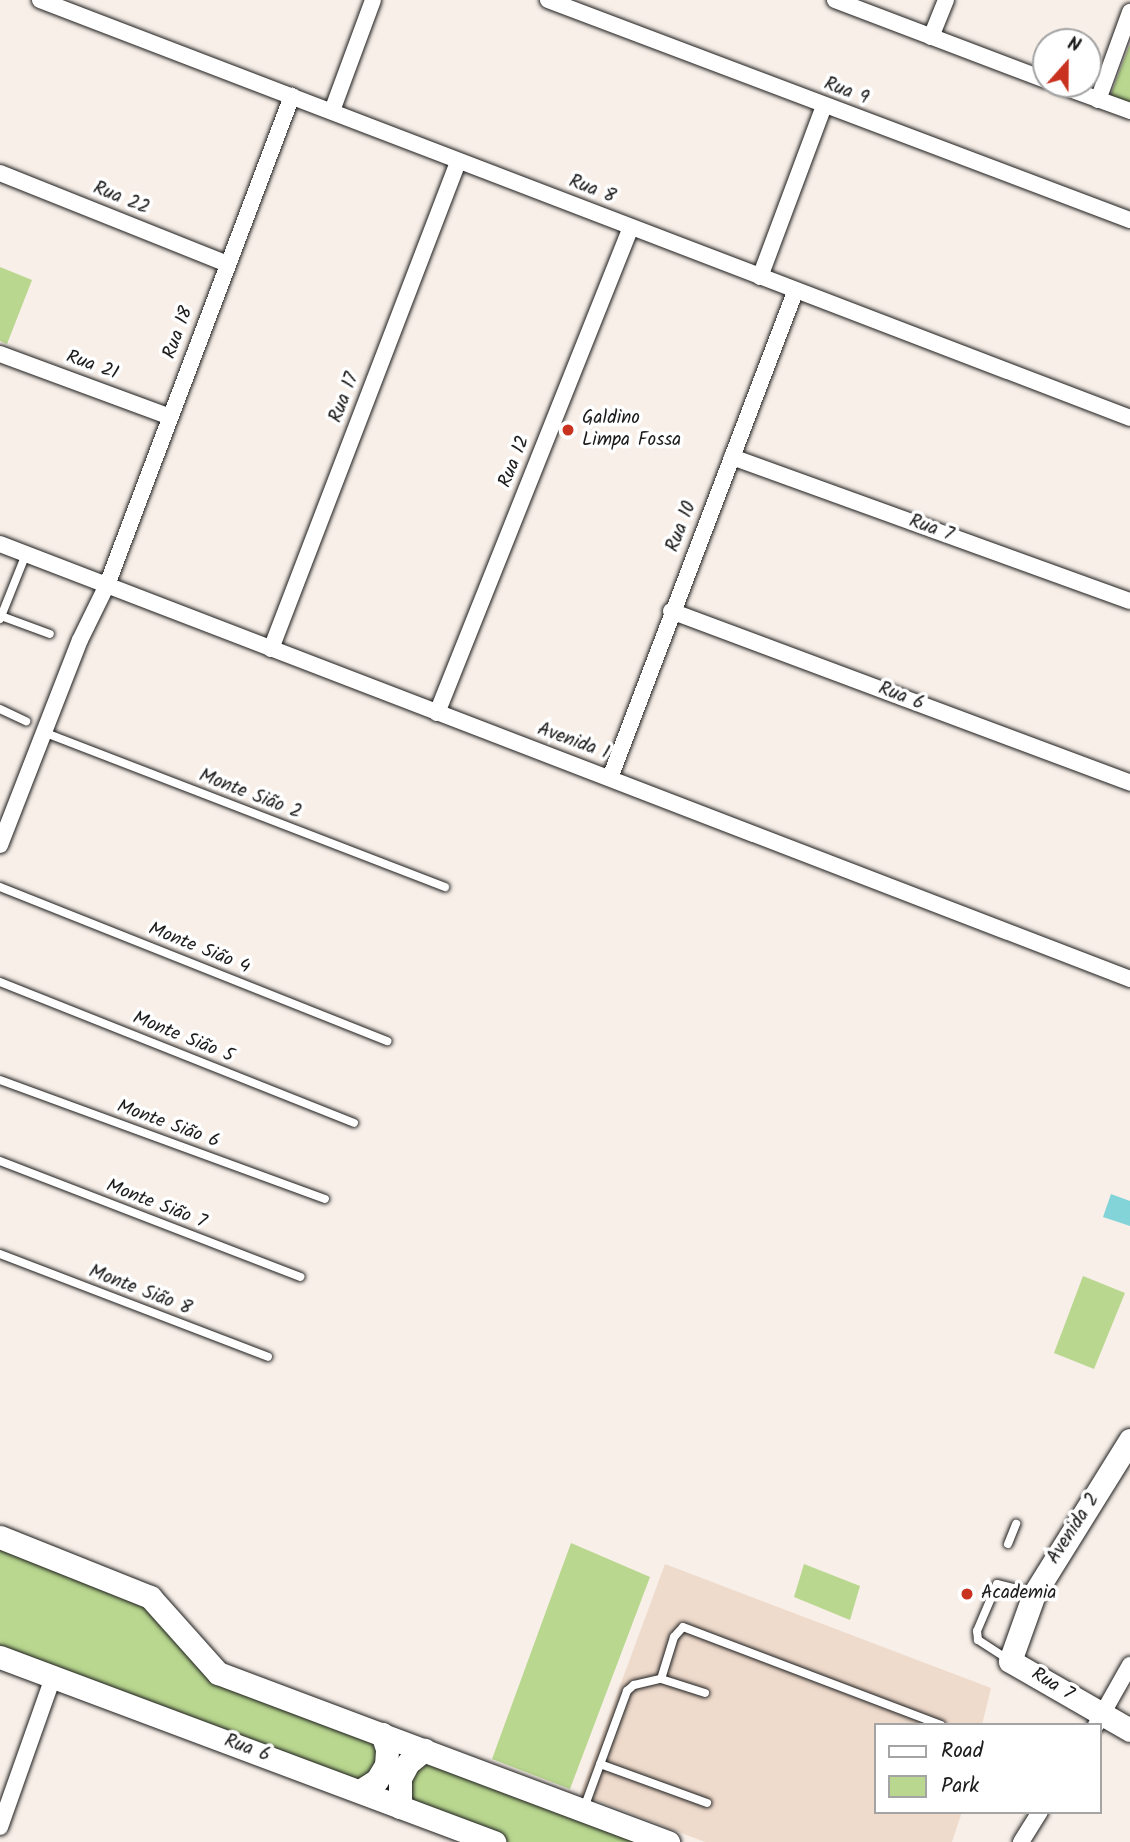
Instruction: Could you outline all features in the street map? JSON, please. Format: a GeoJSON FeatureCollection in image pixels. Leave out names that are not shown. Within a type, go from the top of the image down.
{"type":"FeatureCollection","features":[{"type":"Feature","properties":{"kind":"street","name":"Rua 8"},"geometry":{"type":"LineString","coordinates":[[40,0],[795,292],[1130,418]]}},
{"type":"Feature","properties":{"kind":"street"},"geometry":{"type":"LineString","coordinates":[[331,111],[373,0]]}},
{"type":"Feature","properties":{"kind":"street","name":"Rua 9"},"geometry":{"type":"LineString","coordinates":[[548,0],[1130,220]]}},
{"type":"Feature","properties":{"kind":"street"},"geometry":{"type":"LineString","coordinates":[[835,0],[1032,75]]}},
{"type":"Feature","properties":{"kind":"street"},"geometry":{"type":"LineString","coordinates":[[931,37],[946,0]]}},
{"type":"Feature","properties":{"kind":"street"},"geometry":{"type":"LineString","coordinates":[[1098,100],[1130,12]]}},
{"type":"Feature","properties":{"kind":"street","name":"Rua 18"},"geometry":{"type":"LineString","coordinates":[[0,845],[43,732],[107,584],[292,96]]}},
{"type":"Feature","properties":{"kind":"street"},"geometry":{"type":"LineString","coordinates":[[1093,98],[1130,111]]}},
{"type":"Feature","properties":{"kind":"street"},"geometry":{"type":"LineString","coordinates":[[760,277],[824,106]]}},
{"type":"Feature","properties":{"kind":"street","name":"Rua 17"},"geometry":{"type":"LineString","coordinates":[[271,649],[458,162]]}},
{"type":"Feature","properties":{"kind":"street","name":"Rua 22"},"geometry":{"type":"LineString","coordinates":[[0,173],[227,264]]}},
{"type":"Feature","properties":{"kind":"street","name":"Rua 12"},"geometry":{"type":"LineString","coordinates":[[438,713],[631,227]]}},
{"type":"Feature","properties":{"kind":"street","name":"Rua 10"},"geometry":{"type":"LineString","coordinates":[[610,778],[671,611],[795,292]]}},
{"type":"Feature","properties":{"kind":"street","name":"Rua 21"},"geometry":{"type":"LineString","coordinates":[[0,354],[170,417]]}},
{"type":"Feature","properties":{"kind":"street","name":"Rua 7"},"geometry":{"type":"LineString","coordinates":[[732,457],[1130,601]]}},
{"type":"Feature","properties":{"kind":"street","name":"Avenida 1"},"geometry":{"type":"LineString","coordinates":[[0,544],[1130,979]]}},
{"type":"Feature","properties":{"kind":"street","name":"Rua 6"},"geometry":{"type":"LineString","coordinates":[[671,611],[1130,783]]}},
{"type":"Feature","properties":{"kind":"street","name":"Avenida 2"},"geometry":{"type":"LineString","coordinates":[[1010,1661],[1034,1594],[1130,1440]]}},
{"type":"Feature","properties":{"kind":"street"},"geometry":{"type":"LineString","coordinates":[[0,1537],[150,1597],[218,1674],[668,1842]]}},
{"type":"Feature","properties":{"kind":"street","name":"Rua 6"},"geometry":{"type":"LineString","coordinates":[[0,1657],[490,1841]]}},
{"type":"Feature","properties":{"kind":"street","name":"Rua 7"},"geometry":{"type":"LineString","coordinates":[[1010,1661],[1099,1720],[1130,1730]]}},
{"type":"Feature","properties":{"kind":"street"},"geometry":{"type":"LineString","coordinates":[[1099,1720],[1130,1665]]}},
{"type":"Feature","properties":{"kind":"street"},"geometry":{"type":"LineString","coordinates":[[0,1827],[53,1677]]}},
{"type":"Feature","properties":{"kind":"street"},"geometry":{"type":"LineString","coordinates":[[360,1791],[377,1780],[386,1765],[382,1734]]}},
{"type":"Feature","properties":{"kind":"street"},"geometry":{"type":"LineString","coordinates":[[401,1807],[400,1778],[408,1763],[424,1750]]}},
{"type":"Feature","properties":{"kind":"street"},"geometry":{"type":"LineString","coordinates":[[1021,1842],[1039,1814]]}},
{"type":"Feature","properties":{"kind":"lane"},"geometry":{"type":"LineString","coordinates":[[26,554],[1,617],[50,634]]}},
{"type":"Feature","properties":{"kind":"lane"},"geometry":{"type":"LineString","coordinates":[[0,709],[26,721]]}},
{"type":"Feature","properties":{"kind":"lane","name":"Monte Sião 2"},"geometry":{"type":"LineString","coordinates":[[43,732],[445,887]]}},
{"type":"Feature","properties":{"kind":"lane","name":"Monte Sião 4"},"geometry":{"type":"LineString","coordinates":[[0,887],[387,1041]]}},
{"type":"Feature","properties":{"kind":"lane","name":"Monte Sião 5"},"geometry":{"type":"LineString","coordinates":[[0,982],[354,1124]]}},
{"type":"Feature","properties":{"kind":"lane","name":"Monte Sião 6"},"geometry":{"type":"LineString","coordinates":[[0,1080],[325,1199]]}},
{"type":"Feature","properties":{"kind":"lane","name":"Monte Sião 7"},"geometry":{"type":"LineString","coordinates":[[0,1161],[300,1277]]}},
{"type":"Feature","properties":{"kind":"lane","name":"Monte Sião 8"},"geometry":{"type":"LineString","coordinates":[[0,1254],[268,1357]]}},
{"type":"Feature","properties":{"kind":"lane"},"geometry":{"type":"LineString","coordinates":[[1008,1544],[1016,1524]]}},
{"type":"Feature","properties":{"kind":"lane"},"geometry":{"type":"LineString","coordinates":[[1010,1661],[978,1640],[977,1630],[997,1584],[1034,1594]]}},
{"type":"Feature","properties":{"kind":"lane"},"geometry":{"type":"LineString","coordinates":[[661,1679],[674,1637],[690,1627],[936,1723]]}},
{"type":"Feature","properties":{"kind":"lane"},"geometry":{"type":"LineString","coordinates":[[583,1810],[627,1691],[634,1685],[661,1679],[705,1693]]}},
{"type":"Feature","properties":{"kind":"lane"},"geometry":{"type":"LineString","coordinates":[[600,1764],[707,1803]]}},
{"type":"Feature","properties":{"kind":"shaded area"},"geometry":{"type":"Polygon","coordinates":[[[665,1564],[991,1688],[982,1723],[874,1723],[874,1814],[961,1814],[952,1842],[705,1842],[580,1794],[665,1564]]]}},
{"type":"Feature","properties":{"kind":"green space"},"geometry":{"type":"Polygon","coordinates":[[[1130,44],[1130,109],[1116,104],[1111,94],[1130,44]]]}},
{"type":"Feature","properties":{"kind":"green space"},"geometry":{"type":"Polygon","coordinates":[[[0,267],[32,280],[7,344],[0,341],[0,267]]]}},
{"type":"Feature","properties":{"kind":"green space"},"geometry":{"type":"Polygon","coordinates":[[[1083,1276],[1125,1293],[1094,1369],[1054,1353],[1083,1276]]]}},
{"type":"Feature","properties":{"kind":"green space"},"geometry":{"type":"Polygon","coordinates":[[[571,1543],[650,1577],[570,1789],[492,1759],[571,1543]]]}},
{"type":"Feature","properties":{"kind":"green space"},"geometry":{"type":"Polygon","coordinates":[[[0,1545],[145,1600],[216,1677],[655,1842],[484,1842],[0,1659],[0,1545]]]}},
{"type":"Feature","properties":{"kind":"green space"},"geometry":{"type":"Polygon","coordinates":[[[804,1564],[860,1586],[850,1620],[794,1597],[804,1564]]]}},
{"type":"Feature","properties":{"kind":"water"},"geometry":{"type":"Polygon","coordinates":[[[1111,1194],[1130,1201],[1130,1226],[1103,1217],[1111,1194]]]}},
{"type":"Feature","properties":{"kind":"place","name":"Galdino Limpa Fossa"},"geometry":{"type":"Point","coordinates":[568,430]}},
{"type":"Feature","properties":{"kind":"place","name":"Academia"},"geometry":{"type":"Point","coordinates":[967,1594]}}]}
